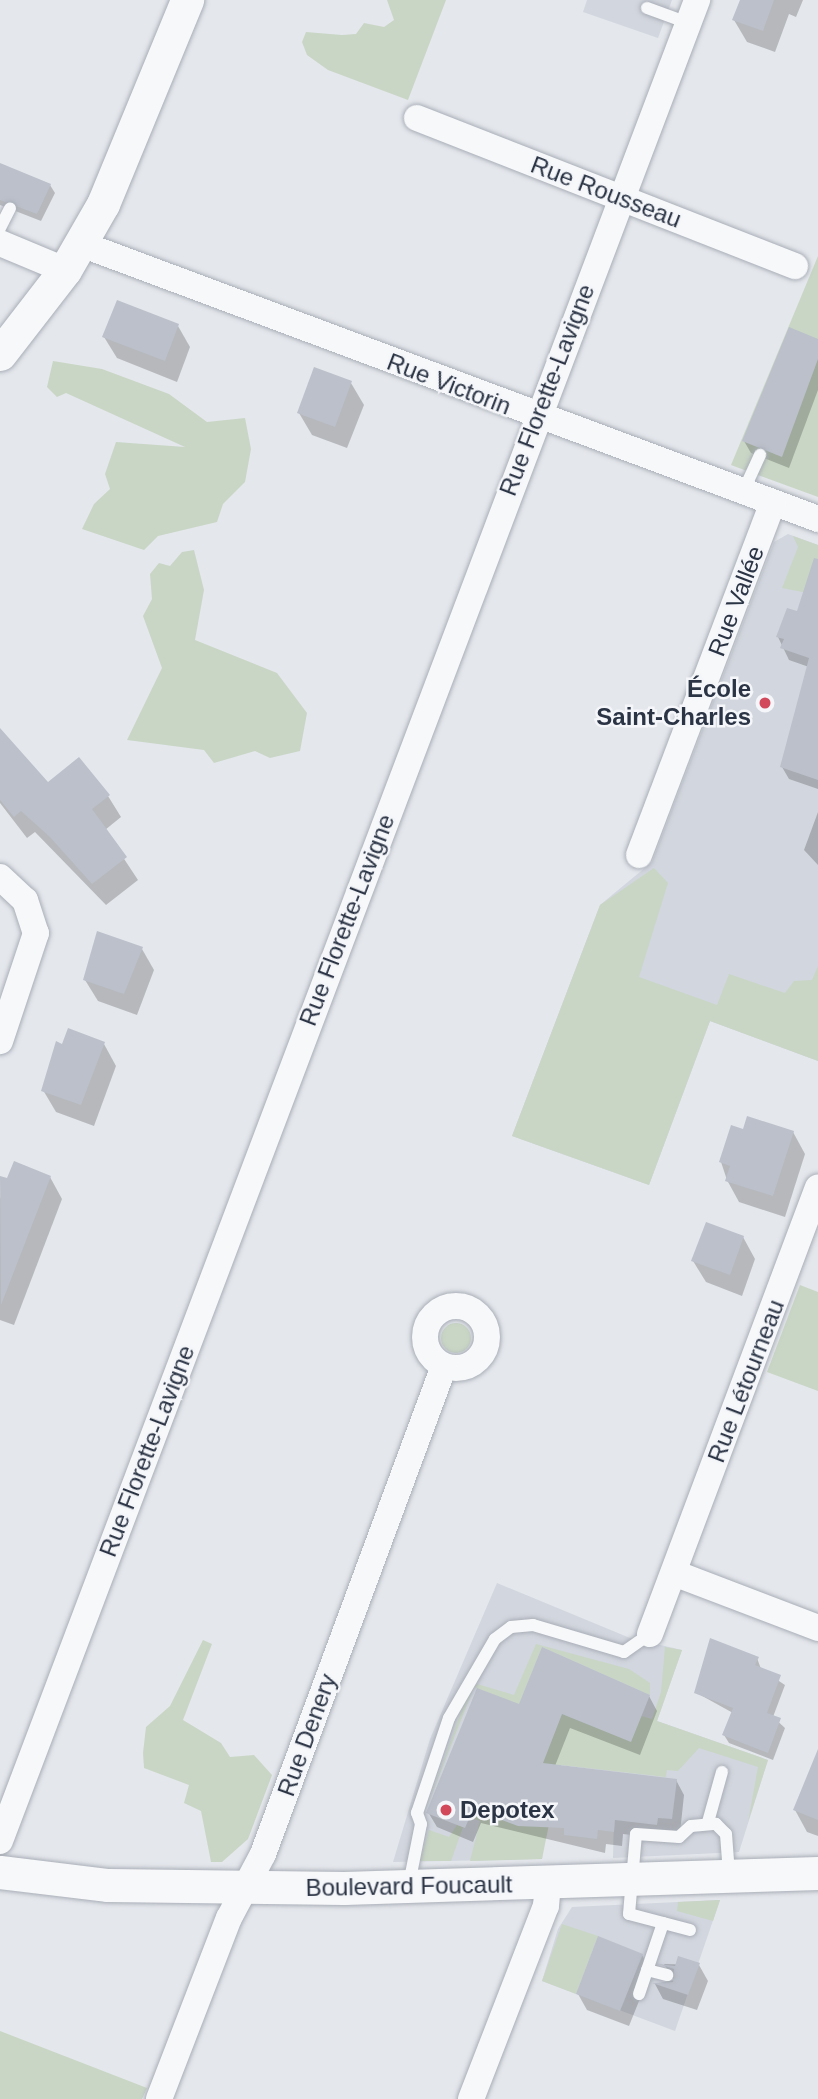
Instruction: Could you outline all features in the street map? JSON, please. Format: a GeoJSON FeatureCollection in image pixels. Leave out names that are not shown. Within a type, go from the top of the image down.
{"type":"FeatureCollection","features":[{"type":"Feature","properties":{"kind":"street"},"geometry":{"type":"LineString","coordinates":[[0,354],[73,257],[115,179],[187,0]]}},
{"type":"Feature","properties":{"kind":"street","name":"Rue Florette-Lavigne"},"geometry":{"type":"LineString","coordinates":[[0,1841],[536,417],[692,11]]}},
{"type":"Feature","properties":{"kind":"street","name":"Rue Rousseau"},"geometry":{"type":"LineString","coordinates":[[417,118],[795,266]]}},
{"type":"Feature","properties":{"kind":"street","name":"Rue Victorin"},"geometry":{"type":"LineString","coordinates":[[0,243],[73,257],[536,417],[818,519]]}},
{"type":"Feature","properties":{"kind":"street","name":"Rue Vallée"},"geometry":{"type":"LineString","coordinates":[[639,855],[773,503]]}},
{"type":"Feature","properties":{"kind":"street"},"geometry":{"type":"LineString","coordinates":[[0,877],[25,900],[36,933],[0,1041]]}},
{"type":"Feature","properties":{"kind":"street","name":"Rue Létourneau"},"geometry":{"type":"LineString","coordinates":[[650,1634],[818,1188]]}},
{"type":"Feature","properties":{"kind":"street","name":"Rue Denery"},"geometry":{"type":"LineString","coordinates":[[159,2099],[246,1887],[444,1366]]}},
{"type":"Feature","properties":{"kind":"street"},"geometry":{"type":"LineString","coordinates":[[674,1573],[818,1628]]}},
{"type":"Feature","properties":{"kind":"street","name":"Boulevard Foucault"},"geometry":{"type":"LineString","coordinates":[[0,1872],[108,1885],[246,1887],[548,1884],[818,1873]]}},
{"type":"Feature","properties":{"kind":"street"},"geometry":{"type":"LineString","coordinates":[[471,2099],[546,1906],[548,1884]]}},
{"type":"Feature","properties":{"kind":"lane"},"geometry":{"type":"LineString","coordinates":[[647,8],[692,11]]}},
{"type":"Feature","properties":{"kind":"lane"},"geometry":{"type":"LineString","coordinates":[[0,228],[9,208]]}},
{"type":"Feature","properties":{"kind":"lane"},"geometry":{"type":"LineString","coordinates":[[743,492],[760,455]]}},
{"type":"Feature","properties":{"kind":"lane"},"geometry":{"type":"LineString","coordinates":[[409,1887],[410,1855],[421,1824],[417,1813],[449,1718],[495,1639],[511,1627],[533,1625],[624,1652],[650,1634]]}},
{"type":"Feature","properties":{"kind":"lane"},"geometry":{"type":"LineString","coordinates":[[690,1930],[629,1914],[636,1834],[679,1836],[708,1822],[722,1772]]}},
{"type":"Feature","properties":{"kind":"lane"},"geometry":{"type":"LineString","coordinates":[[708,1822],[726,1833],[729,1877]]}},
{"type":"Feature","properties":{"kind":"lane"},"geometry":{"type":"LineString","coordinates":[[639,1994],[663,1923]]}},
{"type":"Feature","properties":{"kind":"lane"},"geometry":{"type":"LineString","coordinates":[[647,1970],[667,1975]]}},
{"type":"Feature","properties":{"kind":"shaded area"},"geometry":{"type":"Polygon","coordinates":[[[587,0],[672,0],[658,38],[583,12],[587,0]]]}},
{"type":"Feature","properties":{"kind":"shaded area","name":"École Saint-Charles"},"geometry":{"type":"Polygon","coordinates":[[[788,534],[818,545],[818,1061],[710,1021],[649,1185],[512,1136],[600,905],[652,862],[774,542],[788,534]]]}},
{"type":"Feature","properties":{"kind":"shaded area"},"geometry":{"type":"Polygon","coordinates":[[[497,1583],[630,1638],[682,1650],[657,1721],[768,1760],[739,1852],[613,1858],[615,1772],[561,1765],[551,1791],[542,1859],[393,1862],[430,1739],[497,1583]]]}},
{"type":"Feature","properties":{"kind":"shaded area"},"geometry":{"type":"Polygon","coordinates":[[[720,1900],[675,2031],[542,1981],[558,1929],[572,1907],[720,1900]]]}},
{"type":"Feature","properties":{"kind":"green space"},"geometry":{"type":"Polygon","coordinates":[[[387,0],[446,0],[408,100],[328,70],[307,55],[302,42],[306,32],[342,35],[356,34],[364,23],[384,27],[394,20],[387,0]]]}},
{"type":"Feature","properties":{"kind":"green space"},"geometry":{"type":"Polygon","coordinates":[[[818,256],[818,497],[731,465],[818,256]]]}},
{"type":"Feature","properties":{"kind":"green space"},"geometry":{"type":"Polygon","coordinates":[[[53,361],[102,369],[169,394],[207,422],[245,418],[251,449],[245,482],[223,504],[217,522],[158,536],[144,550],[82,529],[94,504],[110,489],[105,474],[116,442],[185,447],[66,393],[57,397],[47,387],[53,361]]]}},
{"type":"Feature","properties":{"kind":"green space"},"geometry":{"type":"Polygon","coordinates":[[[793,536],[818,545],[818,595],[782,588],[798,547],[793,536]]]}},
{"type":"Feature","properties":{"kind":"green space"},"geometry":{"type":"Polygon","coordinates":[[[194,550],[204,590],[195,640],[277,673],[307,713],[300,751],[270,758],[255,751],[214,763],[204,750],[127,740],[162,668],[143,616],[152,599],[150,574],[159,563],[170,566],[182,552],[194,550]]]}},
{"type":"Feature","properties":{"kind":"green space"},"geometry":{"type":"Polygon","coordinates":[[[654,868],[668,883],[639,977],[717,1005],[729,974],[785,993],[794,981],[812,980],[818,966],[818,1061],[710,1021],[649,1185],[512,1136],[600,905],[654,868]]]}},
{"type":"Feature","properties":{"kind":"green space"},"geometry":{"type":"Polygon","coordinates":[[[800,1285],[818,1292],[818,1391],[767,1372],[800,1285]]]}},
{"type":"Feature","properties":{"kind":"green space"},"geometry":{"type":"Polygon","coordinates":[[[456,1323],[467,1327],[471,1338],[467,1349],[456,1353],[445,1349],[441,1338],[445,1327],[456,1323]]]}},
{"type":"Feature","properties":{"kind":"green space"},"geometry":{"type":"Polygon","coordinates":[[[203,1640],[212,1644],[183,1720],[221,1743],[230,1757],[254,1755],[272,1775],[248,1839],[222,1862],[211,1862],[201,1811],[184,1803],[189,1785],[144,1768],[146,1727],[170,1706],[203,1640]]]}},
{"type":"Feature","properties":{"kind":"green space"},"geometry":{"type":"Polygon","coordinates":[[[536,1644],[629,1669],[650,1683],[650,1695],[542,1647],[494,1768],[515,1703],[474,1687],[425,1812],[469,1690],[477,1684],[514,1695],[536,1644]]]}},
{"type":"Feature","properties":{"kind":"green space"},"geometry":{"type":"Polygon","coordinates":[[[665,1647],[682,1650],[657,1721],[768,1760],[748,1822],[758,1767],[699,1748],[678,1771],[667,1770],[666,1777],[561,1765],[542,1859],[470,1861],[480,1821],[469,1817],[483,1783],[478,1811],[518,1826],[562,1714],[631,1741],[641,1716],[652,1719],[661,1692],[665,1647]]]}},
{"type":"Feature","properties":{"kind":"green space"},"geometry":{"type":"Polygon","coordinates":[[[457,1825],[463,1827],[451,1861],[420,1861],[429,1830],[449,1837],[457,1825]]]}},
{"type":"Feature","properties":{"kind":"green space"},"geometry":{"type":"Polygon","coordinates":[[[720,1900],[713,1921],[677,1911],[678,1902],[720,1900]]]}},
{"type":"Feature","properties":{"kind":"green space"},"geometry":{"type":"Polygon","coordinates":[[[562,1924],[598,1936],[576,1994],[542,1981],[562,1924]]]}},
{"type":"Feature","properties":{"kind":"green space"},"geometry":{"type":"Polygon","coordinates":[[[0,2031],[147,2088],[142,2099],[0,2099],[0,2031]]]}},
{"type":"Feature","properties":{"kind":"building"},"geometry":{"type":"Polygon","coordinates":[[[740,0],[774,0],[763,31],[732,20],[740,0]]]}},
{"type":"Feature","properties":{"kind":"building"},"geometry":{"type":"Polygon","coordinates":[[[0,163],[51,184],[37,214],[0,200],[0,163]]]}},
{"type":"Feature","properties":{"kind":"building"},"geometry":{"type":"Polygon","coordinates":[[[117,300],[179,324],[165,361],[102,337],[117,300]]]}},
{"type":"Feature","properties":{"kind":"building"},"geometry":{"type":"Polygon","coordinates":[[[789,327],[818,339],[818,359],[782,457],[742,441],[789,327]]]}},
{"type":"Feature","properties":{"kind":"building"},"geometry":{"type":"Polygon","coordinates":[[[314,367],[352,381],[335,427],[297,413],[314,367]]]}},
{"type":"Feature","properties":{"kind":"building"},"geometry":{"type":"Polygon","coordinates":[[[814,558],[818,559],[818,780],[780,767],[809,658],[780,648],[784,639],[776,637],[787,608],[797,611],[814,558]]]}},
{"type":"Feature","properties":{"kind":"building"},"geometry":{"type":"Polygon","coordinates":[[[0,728],[48,782],[79,757],[110,795],[92,809],[127,857],[92,884],[50,837],[21,811],[14,817],[0,800],[0,728]]]}},
{"type":"Feature","properties":{"kind":"building"},"geometry":{"type":"Polygon","coordinates":[[[97,931],[143,947],[124,994],[83,980],[97,931]]]}},
{"type":"Feature","properties":{"kind":"building"},"geometry":{"type":"Polygon","coordinates":[[[68,1028],[105,1042],[81,1105],[41,1091],[56,1041],[62,1044],[68,1028]]]}},
{"type":"Feature","properties":{"kind":"building"},"geometry":{"type":"Polygon","coordinates":[[[747,1116],[794,1131],[773,1196],[725,1181],[730,1166],[719,1162],[731,1125],[743,1129],[747,1116]]]}},
{"type":"Feature","properties":{"kind":"building"},"geometry":{"type":"Polygon","coordinates":[[[14,1161],[51,1176],[1,1305],[0,1176],[7,1178],[14,1161]]]}},
{"type":"Feature","properties":{"kind":"building"},"geometry":{"type":"Polygon","coordinates":[[[706,1222],[744,1236],[730,1275],[691,1261],[706,1222]]]}},
{"type":"Feature","properties":{"kind":"building"},"geometry":{"type":"Polygon","coordinates":[[[710,1638],[759,1657],[755,1665],[781,1675],[767,1713],[781,1718],[768,1753],[722,1735],[733,1708],[694,1693],[710,1638]]]}},
{"type":"Feature","properties":{"kind":"building"},"geometry":{"type":"Polygon","coordinates":[[[542,1647],[650,1695],[631,1742],[562,1714],[543,1763],[677,1779],[672,1819],[658,1818],[657,1825],[615,1820],[614,1832],[598,1830],[597,1839],[564,1835],[564,1828],[518,1826],[473,1809],[465,1828],[426,1813],[477,1688],[519,1704],[542,1647]]]}},
{"type":"Feature","properties":{"kind":"building"},"geometry":{"type":"Polygon","coordinates":[[[818,1749],[818,1820],[793,1810],[818,1749]]]}},
{"type":"Feature","properties":{"kind":"building"},"geometry":{"type":"Polygon","coordinates":[[[598,1936],[643,1954],[620,2011],[576,1994],[598,1936]]]}},
{"type":"Feature","properties":{"kind":"building"},"geometry":{"type":"Polygon","coordinates":[[[678,1956],[700,1963],[688,1995],[652,1983],[673,1982],[674,1969],[658,1964],[675,1966],[678,1956]]]}},
{"type":"Feature","properties":{"kind":"place","name":"École Saint-Charles"},"geometry":{"type":"Point","coordinates":[765,703]}},
{"type":"Feature","properties":{"kind":"place","name":"Depotex"},"geometry":{"type":"Point","coordinates":[446,1810]}}]}
